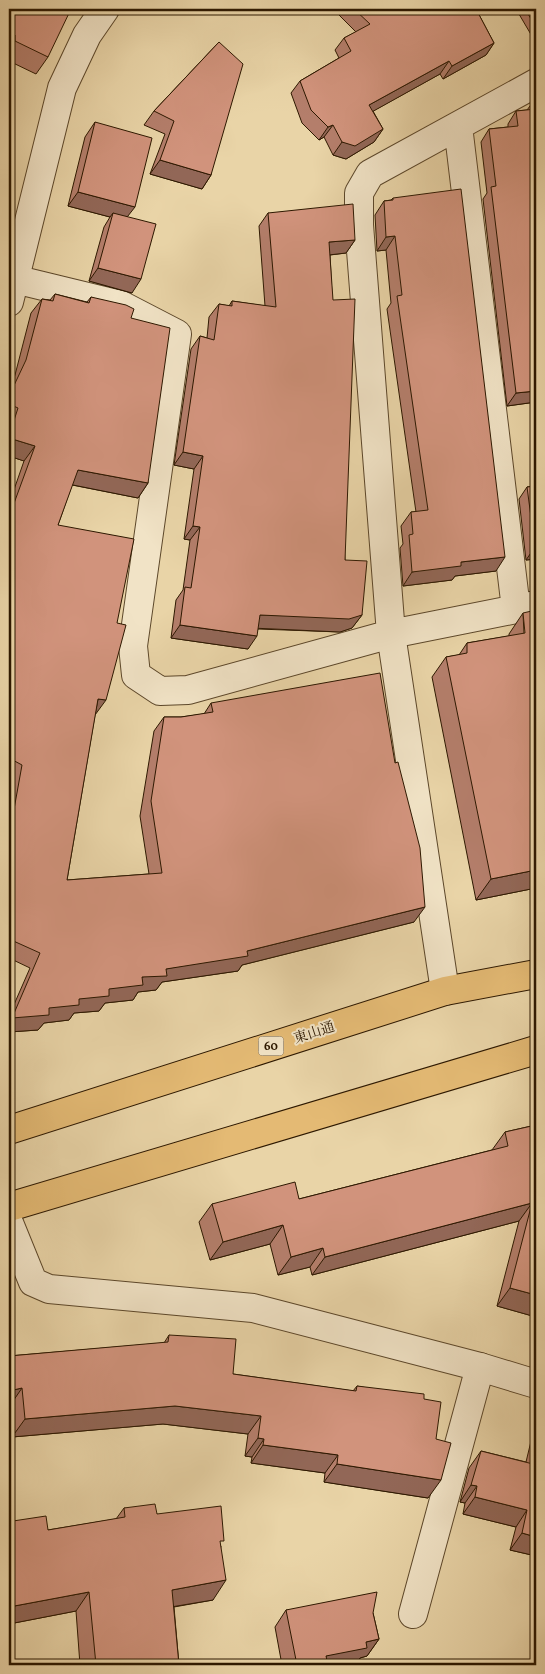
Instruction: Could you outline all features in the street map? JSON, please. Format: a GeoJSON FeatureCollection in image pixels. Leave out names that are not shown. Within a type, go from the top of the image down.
{"type":"FeatureCollection","features":[{"type":"Feature","properties":{"kind":"main road","name":"東山通"},"geometry":{"type":"LineString","coordinates":[[9,1130],[445,991],[536,974]]}},
{"type":"Feature","properties":{"kind":"main road"},"geometry":{"type":"LineString","coordinates":[[9,1207],[536,1050]]}},
{"type":"Feature","properties":{"kind":"street"},"geometry":{"type":"LineString","coordinates":[[105,9],[87,35],[62,88],[12,290],[121,305],[177,334],[133,646],[136,674],[160,691],[188,690],[391,634],[526,607],[458,126]]}},
{"type":"Feature","properties":{"kind":"street"},"geometry":{"type":"LineString","coordinates":[[445,991],[391,634],[359,225],[360,193],[370,174],[536,83]]}},
{"type":"Feature","properties":{"kind":"street"},"geometry":{"type":"LineString","coordinates":[[9,1223],[33,1282],[50,1289],[252,1308],[480,1367],[536,1384]]}},
{"type":"Feature","properties":{"kind":"street"},"geometry":{"type":"LineString","coordinates":[[413,1614],[480,1367]]}},
{"type":"Feature","properties":{"kind":"building"},"geometry":{"type":"Polygon","coordinates":[[[9,9],[71,9],[48,57],[15,41],[15,35],[9,33],[9,9]]]}},
{"type":"Feature","properties":{"kind":"building"},"geometry":{"type":"Polygon","coordinates":[[[354,9],[476,9],[494,43],[452,66],[449,61],[369,105],[383,129],[355,146],[342,142],[333,125],[328,127],[311,110],[300,81],[351,51],[344,38],[370,24],[354,9]]]}},
{"type":"Feature","properties":{"kind":"building"},"geometry":{"type":"Polygon","coordinates":[[[525,9],[536,9],[536,27],[525,9]]]}},
{"type":"Feature","properties":{"kind":"building"},"geometry":{"type":"Polygon","coordinates":[[[219,42],[243,64],[211,175],[160,160],[174,121],[154,111],[219,42]]]}},
{"type":"Feature","properties":{"kind":"building"},"geometry":{"type":"Polygon","coordinates":[[[536,109],[536,391],[516,393],[491,187],[496,186],[489,129],[518,126],[516,111],[536,109]]]}},
{"type":"Feature","properties":{"kind":"building"},"geometry":{"type":"Polygon","coordinates":[[[95,122],[152,138],[135,207],[78,192],[95,122]]]}},
{"type":"Feature","properties":{"kind":"building"},"geometry":{"type":"Polygon","coordinates":[[[461,189],[505,557],[461,562],[461,566],[412,572],[409,535],[413,534],[411,512],[428,510],[397,296],[402,295],[395,236],[386,237],[384,201],[393,200],[393,198],[461,189]]]}},
{"type":"Feature","properties":{"kind":"building"},"geometry":{"type":"Polygon","coordinates":[[[353,204],[355,240],[329,242],[333,300],[355,299],[345,560],[367,561],[362,615],[349,619],[260,615],[257,636],[180,625],[185,587],[191,588],[200,527],[193,526],[203,456],[183,452],[200,336],[214,340],[219,304],[232,306],[232,301],[276,307],[268,213],[353,204]]]}},
{"type":"Feature","properties":{"kind":"building"},"geometry":{"type":"Polygon","coordinates":[[[113,213],[156,224],[141,279],[98,268],[113,213]]]}},
{"type":"Feature","properties":{"kind":"building"},"geometry":{"type":"Polygon","coordinates":[[[55,294],[89,303],[91,297],[126,305],[134,309],[131,318],[170,328],[148,483],[78,470],[58,525],[134,539],[117,623],[126,625],[106,700],[98,699],[67,880],[162,873],[151,801],[164,717],[181,717],[213,712],[211,703],[380,673],[395,763],[398,762],[420,848],[425,907],[247,951],[248,956],[166,969],[167,976],[142,977],[143,985],[109,989],[109,996],[79,999],[79,1005],[49,1008],[49,1015],[12,1018],[40,953],[9,939],[9,837],[22,765],[9,758],[9,517],[35,446],[9,438],[18,408],[9,404],[9,396],[26,360],[42,299],[53,301],[55,294]]]}},
{"type":"Feature","properties":{"kind":"building"},"geometry":{"type":"Polygon","coordinates":[[[536,486],[536,547],[535,547],[527,487],[536,486]]]}},
{"type":"Feature","properties":{"kind":"building"},"geometry":{"type":"Polygon","coordinates":[[[536,610],[536,870],[491,879],[446,657],[467,653],[467,643],[525,633],[523,613],[536,610]]]}},
{"type":"Feature","properties":{"kind":"building"},"geometry":{"type":"Polygon","coordinates":[[[536,1125],[536,1295],[510,1288],[532,1203],[325,1257],[323,1248],[291,1257],[283,1225],[223,1242],[212,1204],[295,1182],[299,1199],[508,1146],[505,1132],[536,1125]]]}},
{"type":"Feature","properties":{"kind":"building"},"geometry":{"type":"Polygon","coordinates":[[[169,1335],[236,1339],[233,1374],[356,1391],[357,1386],[424,1394],[424,1399],[441,1402],[436,1439],[451,1443],[441,1480],[337,1464],[338,1455],[263,1445],[264,1439],[258,1438],[261,1416],[175,1406],[25,1419],[22,1388],[9,1391],[9,1356],[168,1342],[169,1335]]]}},
{"type":"Feature","properties":{"kind":"building"},"geometry":{"type":"Polygon","coordinates":[[[481,1451],[533,1464],[536,1451],[536,1537],[522,1533],[527,1510],[475,1497],[477,1486],[471,1485],[481,1451]]]}},
{"type":"Feature","properties":{"kind":"building"},"geometry":{"type":"Polygon","coordinates":[[[155,1504],[157,1514],[221,1506],[224,1541],[220,1541],[226,1580],[172,1590],[179,1665],[96,1665],[89,1592],[9,1607],[9,1533],[14,1532],[13,1521],[46,1516],[48,1530],[125,1517],[124,1508],[155,1504]]]}},
{"type":"Feature","properties":{"kind":"building"},"geometry":{"type":"Polygon","coordinates":[[[377,1592],[373,1613],[379,1639],[366,1642],[367,1648],[326,1656],[328,1665],[297,1665],[286,1610],[377,1592]]]}}]}
